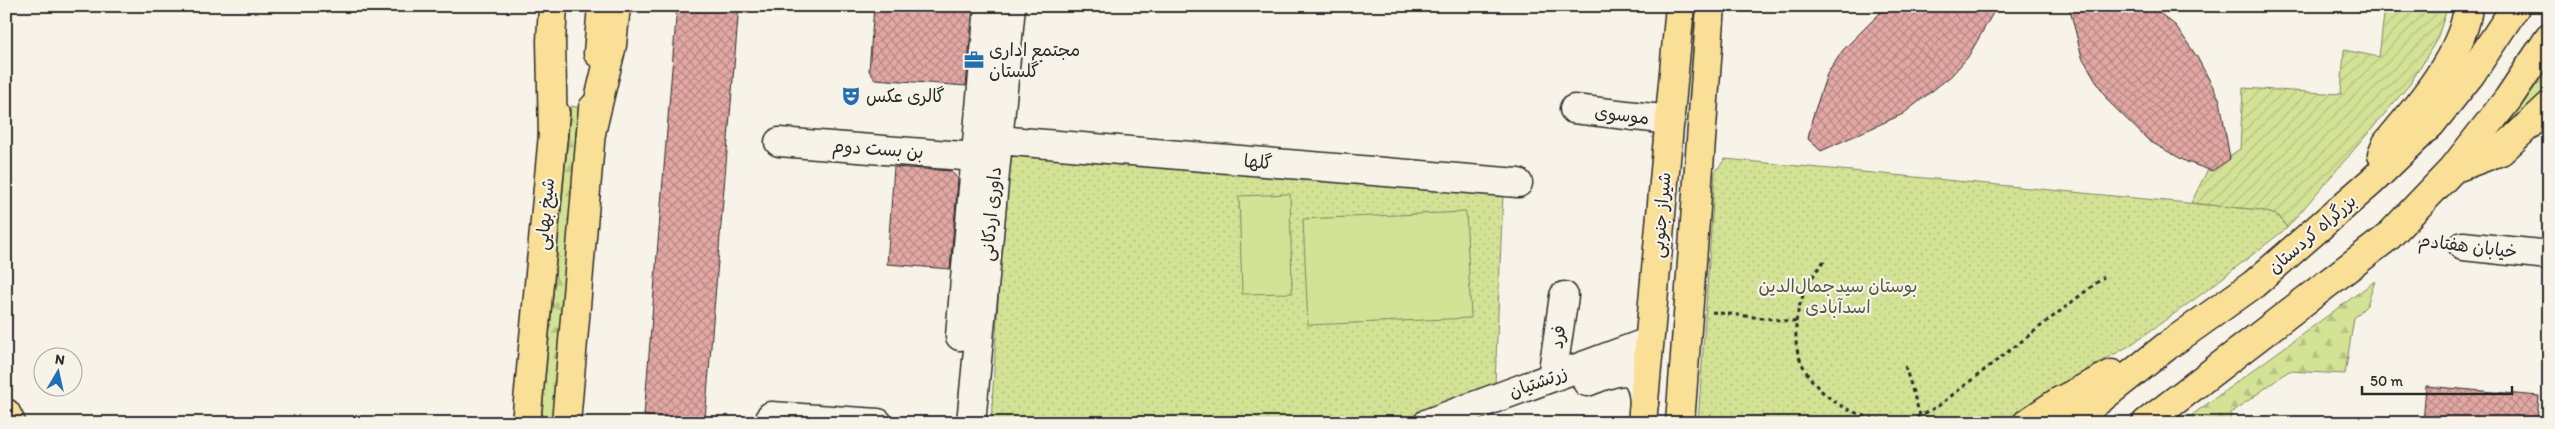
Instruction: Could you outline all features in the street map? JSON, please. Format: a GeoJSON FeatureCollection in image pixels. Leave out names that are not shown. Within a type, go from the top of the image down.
{"type":"FeatureCollection","features":[{"type":"Feature","properties":{"kind":"main road"},"geometry":{"type":"LineString","coordinates":[[553,6],[551,41],[553,136]]}},
{"type":"Feature","properties":{"kind":"main road","name":"شیخ بهایی"},"geometry":{"type":"LineString","coordinates":[[526,423],[565,6]]}},
{"type":"Feature","properties":{"kind":"main road"},"geometry":{"type":"LineString","coordinates":[[566,423],[602,6]]}},
{"type":"Feature","properties":{"kind":"main road"},"geometry":{"type":"LineString","coordinates":[[591,133],[612,45],[616,6]]}},
{"type":"Feature","properties":{"kind":"main road","name":"شیراز جنوبی"},"geometry":{"type":"LineString","coordinates":[[1643,413],[1680,6]]}},
{"type":"Feature","properties":{"kind":"main road","name":"شیراز جنوبی"},"geometry":{"type":"LineString","coordinates":[[1680,423],[1710,6]]}},
{"type":"Feature","properties":{"kind":"main road"},"geometry":{"type":"LineString","coordinates":[[2371,182],[2387,143],[2434,85],[2456,43],[2468,6]]}},
{"type":"Feature","properties":{"kind":"main road","name":"بزرگراه کردستان"},"geometry":{"type":"LineString","coordinates":[[2070,423],[2167,346],[2254,284],[2371,182],[2431,124],[2471,74],[2516,6]]}},
{"type":"Feature","properties":{"kind":"main road"},"geometry":{"type":"LineString","coordinates":[[2146,423],[2388,237],[2453,169],[2508,100],[2549,38]]}},
{"type":"Feature","properties":{"kind":"main road"},"geometry":{"type":"LineString","coordinates":[[2453,169],[2501,151],[2549,106]]}},
{"type":"Feature","properties":{"kind":"main road"},"geometry":{"type":"LineString","coordinates":[[2027,423],[2058,402],[2167,346]]}},
{"type":"Feature","properties":{"kind":"main road"},"geometry":{"type":"LineString","coordinates":[[6,413],[11,423]]}},
{"type":"Feature","properties":{"kind":"street","name":"داوری اردکانی"},"geometry":{"type":"LineString","coordinates":[[952,423],[989,6]]}},
{"type":"Feature","properties":{"kind":"street","name":"داوری اردکانی"},"geometry":{"type":"LineString","coordinates":[[971,423],[1011,6]]}},
{"type":"Feature","properties":{"kind":"street","name":"موسوی"},"geometry":{"type":"LineString","coordinates":[[1574,109],[1670,120]]}},
{"type":"Feature","properties":{"kind":"street"},"geometry":{"type":"LineString","coordinates":[[976,156],[998,140]]}},
{"type":"Feature","properties":{"kind":"street","name":"گلها"},"geometry":{"type":"LineString","coordinates":[[998,140],[1518,183]]}},
{"type":"Feature","properties":{"kind":"street","name":"بن بست دوم"},"geometry":{"type":"LineString","coordinates":[[780,142],[976,156]]}},
{"type":"Feature","properties":{"kind":"street","name":"خیابان هفتادم"},"geometry":{"type":"LineString","coordinates":[[2463,246],[2549,256]]}},
{"type":"Feature","properties":{"kind":"street","name":"فرد"},"geometry":{"type":"LineString","coordinates":[[1552,377],[1564,296]]}},
{"type":"Feature","properties":{"kind":"street","name":"زرتشتیان"},"geometry":{"type":"LineString","coordinates":[[1428,423],[1648,342]]}},
{"type":"Feature","properties":{"kind":"street","name":"زرتشتیان"},"geometry":{"type":"LineString","coordinates":[[1483,423],[1614,372],[1627,372],[1638,376],[1642,385],[1643,413]]}},
{"type":"Feature","properties":{"kind":"street"},"geometry":{"type":"LineString","coordinates":[[771,416],[878,423]]}},
{"type":"Feature","properties":{"kind":"path","name":"خیابان هفتادم"},"geometry":{"type":"LineString","coordinates":[[2388,237],[2463,246]]}},
{"type":"Feature","properties":{"kind":"path"},"geometry":{"type":"LineString","coordinates":[[1825,260],[1814,274],[1800,299],[1796,322],[1798,352],[1816,386],[1832,400],[1858,414],[1882,420],[1910,420],[1937,407],[2104,277]]}},
{"type":"Feature","properties":{"kind":"path"},"geometry":{"type":"LineString","coordinates":[[1709,312],[1796,322]]}},
{"type":"Feature","properties":{"kind":"path"},"geometry":{"type":"LineString","coordinates":[[1905,366],[1920,415]]}},
{"type":"Feature","properties":{"kind":"green space"},"geometry":{"type":"Polygon","coordinates":[[[2385,6],[2448,6],[2437,39],[2410,84],[2287,228],[2279,216],[2261,210],[2191,203],[2207,171],[2240,149],[2243,88],[2341,94],[2344,50],[2379,57],[2385,6]]]}},
{"type":"Feature","properties":{"kind":"green space"},"geometry":{"type":"Polygon","coordinates":[[[2549,68],[2549,87],[2486,148],[2513,117],[2549,68]]]}},
{"type":"Feature","properties":{"kind":"green space"},"geometry":{"type":"Polygon","coordinates":[[[571,106],[581,108],[557,423],[541,423],[571,106]]]}},
{"type":"Feature","properties":{"kind":"green space"},"geometry":{"type":"Polygon","coordinates":[[[1017,154],[1503,195],[1495,384],[1395,423],[991,423],[1006,161],[1017,154]]]}},
{"type":"Feature","properties":{"kind":"green space","name":"بوستان سیدجمال‌الدین اسدآبادی"},"geometry":{"type":"Polygon","coordinates":[[[1725,159],[2261,210],[2279,216],[2287,228],[2199,296],[2129,346],[2065,382],[2008,423],[1698,423],[1715,172],[1725,159]]]}},
{"type":"Feature","properties":{"kind":"green space"},"geometry":{"type":"Polygon","coordinates":[[[1290,194],[1292,293],[1242,294],[1239,196],[1290,194]]]}},
{"type":"Feature","properties":{"kind":"green space"},"geometry":{"type":"Polygon","coordinates":[[[1466,212],[1471,318],[1308,325],[1303,219],[1466,212]]]}},
{"type":"Feature","properties":{"kind":"green space"},"geometry":{"type":"Polygon","coordinates":[[[2375,281],[2367,305],[2354,318],[2345,374],[2289,371],[2231,413],[2230,423],[2181,423],[2375,281]]]}},
{"type":"Feature","properties":{"kind":"building"},"geometry":{"type":"Polygon","coordinates":[[[677,6],[739,6],[705,419],[644,416],[677,6]]]}},
{"type":"Feature","properties":{"kind":"building"},"geometry":{"type":"Polygon","coordinates":[[[874,6],[973,6],[966,86],[875,79],[869,71],[874,6]]]}},
{"type":"Feature","properties":{"kind":"building"},"geometry":{"type":"Polygon","coordinates":[[[1887,6],[1997,6],[1968,57],[1951,76],[1903,114],[1821,151],[1808,139],[1812,119],[1827,74],[1843,50],[1887,6]]]}},
{"type":"Feature","properties":{"kind":"building"},"geometry":{"type":"Polygon","coordinates":[[[2069,6],[2151,6],[2176,26],[2197,57],[2220,100],[2230,159],[2212,171],[2187,162],[2149,141],[2108,101],[2082,57],[2069,6]]]}},
{"type":"Feature","properties":{"kind":"building"},"geometry":{"type":"Polygon","coordinates":[[[894,167],[951,171],[958,179],[950,269],[887,264],[894,167]]]}},
{"type":"Feature","properties":{"kind":"building"},"geometry":{"type":"Polygon","coordinates":[[[2426,386],[2539,396],[2537,423],[2423,423],[2426,386]]]}},
{"type":"Feature","properties":{"kind":"place","name":"مجتمع اداری گلستان"},"geometry":{"type":"Point","coordinates":[974,60]}},
{"type":"Feature","properties":{"kind":"place","name":"گالری عکس"},"geometry":{"type":"Point","coordinates":[851,96]}}]}
